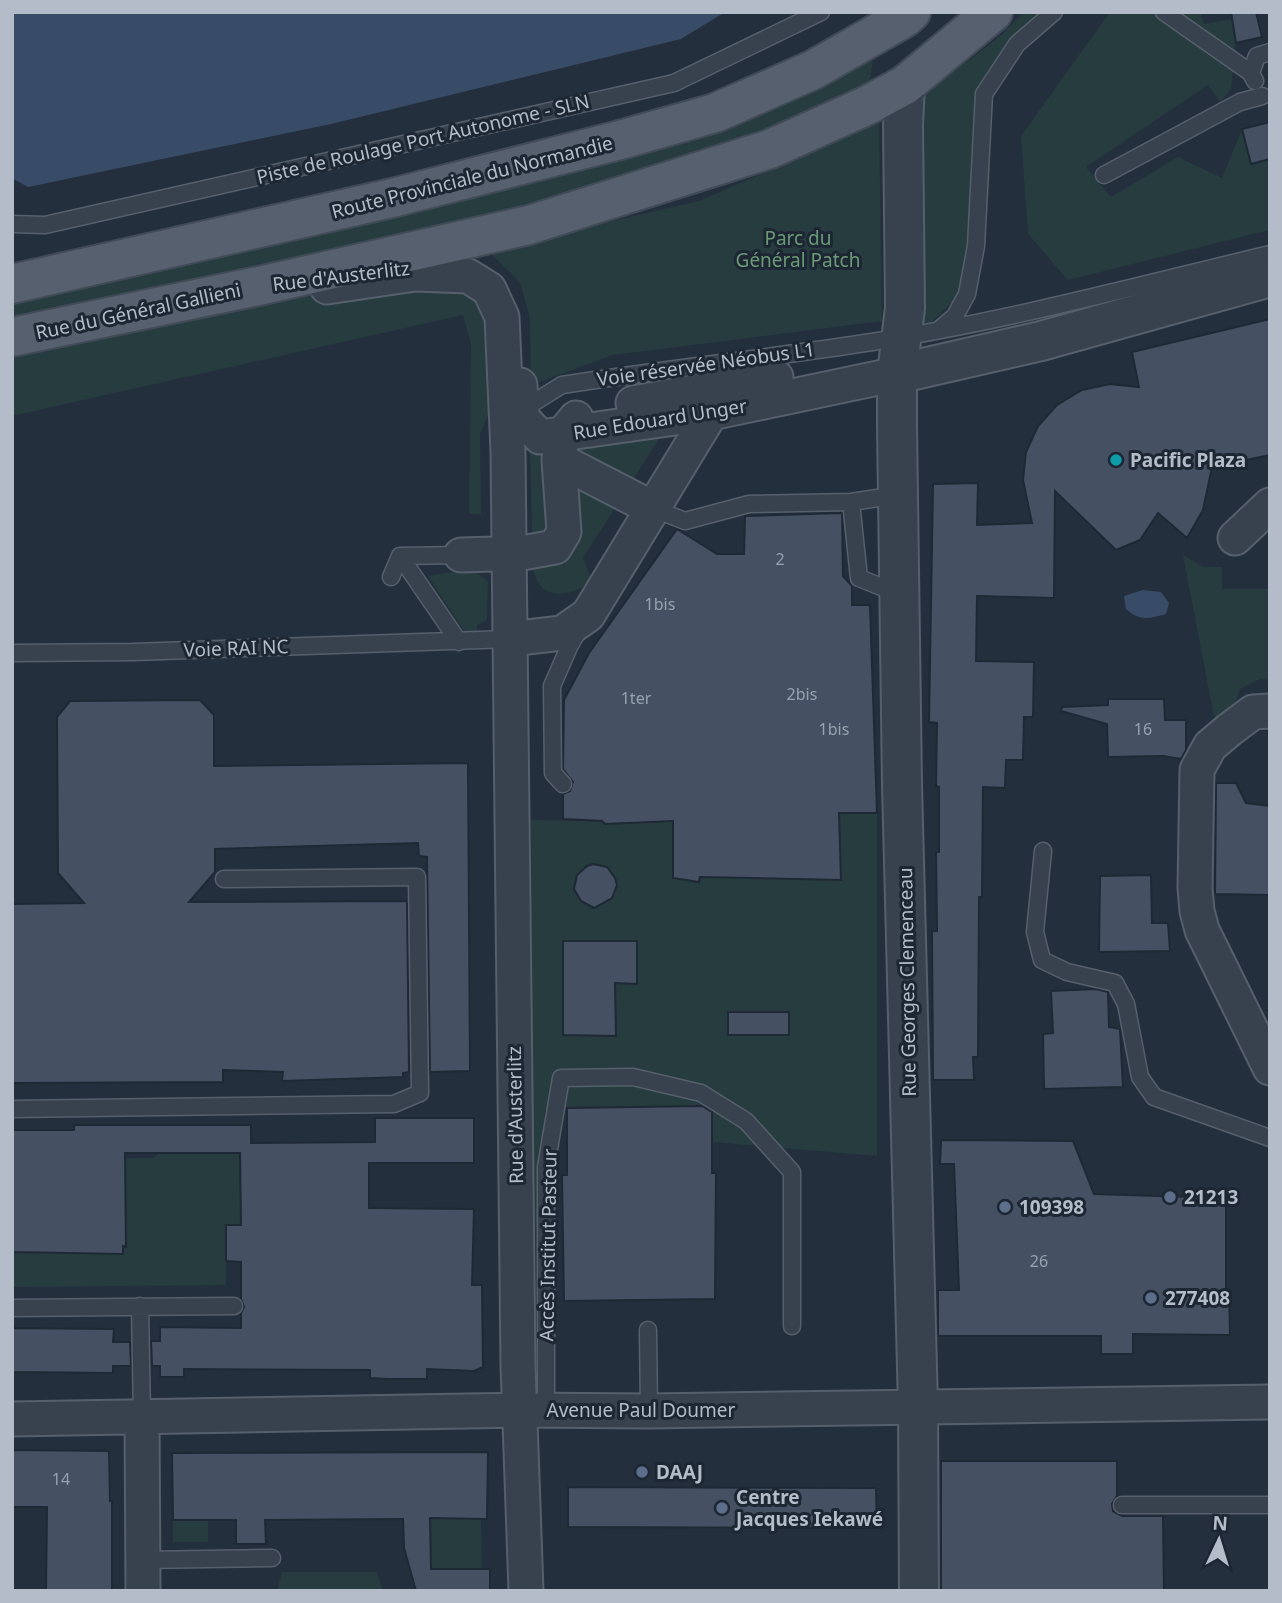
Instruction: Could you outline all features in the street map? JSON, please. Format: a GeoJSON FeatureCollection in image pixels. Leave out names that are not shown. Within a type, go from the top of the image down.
{"type":"FeatureCollection","features":[{"type":"Feature","properties":{"kind":"main road","name":"Route Provinciale du Normandie"},"geometry":{"type":"LineString","coordinates":[[12,284],[392,198],[715,113],[813,70],[911,12]]}},
{"type":"Feature","properties":{"kind":"main road"},"geometry":{"type":"LineString","coordinates":[[897,90],[897,60],[954,12]]}},
{"type":"Feature","properties":{"kind":"main road"},"geometry":{"type":"LineString","coordinates":[[263,285],[541,221],[770,149],[897,90],[993,12]]}},
{"type":"Feature","properties":{"kind":"main road"},"geometry":{"type":"LineString","coordinates":[[12,278],[71,270]]}},
{"type":"Feature","properties":{"kind":"main road","name":"Rue du Général Gallieni"},"geometry":{"type":"LineString","coordinates":[[12,337],[263,285]]}},
{"type":"Feature","properties":{"kind":"street","name":"Rue Georges Clemenceau"},"geometry":{"type":"LineString","coordinates":[[897,90],[903,125],[905,308],[898,350],[899,594],[895,785],[918,1407],[919,1591]]}},
{"type":"Feature","properties":{"kind":"street","name":"Rue d'Austerlitz"},"geometry":{"type":"LineString","coordinates":[[263,285],[312,283],[472,258],[495,268],[513,290],[519,325],[522,418]]}},
{"type":"Feature","properties":{"kind":"street","name":"Rue Edouard Unger"},"geometry":{"type":"LineString","coordinates":[[561,447],[580,412],[898,350],[1041,341],[1210,295],[1265,263]]}},
{"type":"Feature","properties":{"kind":"street","name":"Rue d'Austerlitz"},"geometry":{"type":"LineString","coordinates":[[263,285],[308,289],[415,274],[468,276],[489,289],[502,317],[509,452],[517,1365],[533,1410],[526,1591]]}},
{"type":"Feature","properties":{"kind":"street","name":"Rue Edouard Unger"},"geometry":{"type":"LineString","coordinates":[[561,447],[711,413],[898,350]]}},
{"type":"Feature","properties":{"kind":"street"},"geometry":{"type":"LineString","coordinates":[[510,639],[562,633],[587,615],[711,413]]}},
{"type":"Feature","properties":{"kind":"street"},"geometry":{"type":"LineString","coordinates":[[522,418],[540,437],[561,447],[654,509]]}},
{"type":"Feature","properties":{"kind":"street"},"geometry":{"type":"LineString","coordinates":[[461,555],[510,554],[555,547],[564,531],[561,447]]}},
{"type":"Feature","properties":{"kind":"street"},"geometry":{"type":"LineString","coordinates":[[1235,538],[1270,505]]}},
{"type":"Feature","properties":{"kind":"street"},"geometry":{"type":"LineString","coordinates":[[1270,711],[1254,712],[1229,730],[1210,746],[1197,770],[1195,888],[1202,930],[1270,1068]]}},
{"type":"Feature","properties":{"kind":"street","name":"Avenue Paul Doumer"},"geometry":{"type":"LineString","coordinates":[[12,1419],[1270,1402]]}},
{"type":"Feature","properties":{"kind":"street"},"geometry":{"type":"LineString","coordinates":[[142,1417],[143,1575]]}},
{"type":"Feature","properties":{"kind":"lane","name":"Piste de Roulage Port Autonome - SLN"},"geometry":{"type":"LineString","coordinates":[[12,224],[45,225],[674,83],[821,12]]}},
{"type":"Feature","properties":{"kind":"lane"},"geometry":{"type":"LineString","coordinates":[[939,330],[955,316],[967,294],[976,246],[984,94],[1017,44],[1054,12]]}},
{"type":"Feature","properties":{"kind":"lane"},"geometry":{"type":"LineString","coordinates":[[1104,174],[1240,102],[1266,95],[1251,73],[1164,12]]}},
{"type":"Feature","properties":{"kind":"lane"},"geometry":{"type":"LineString","coordinates":[[1251,73],[1257,56],[1270,52]]}},
{"type":"Feature","properties":{"kind":"lane","name":"Voie réservée Néobus L1"},"geometry":{"type":"LineString","coordinates":[[509,452],[522,418],[533,403],[562,385],[898,350],[939,330],[1265,263],[1270,248]]}},
{"type":"Feature","properties":{"kind":"lane"},"geometry":{"type":"LineString","coordinates":[[654,509],[685,521],[749,504],[850,502],[898,495]]}},
{"type":"Feature","properties":{"kind":"lane"},"geometry":{"type":"LineString","coordinates":[[850,502],[859,578],[899,594]]}},
{"type":"Feature","properties":{"kind":"lane"},"geometry":{"type":"LineString","coordinates":[[400,556],[461,555]]}},
{"type":"Feature","properties":{"kind":"lane"},"geometry":{"type":"LineString","coordinates":[[391,578],[400,556]]}},
{"type":"Feature","properties":{"kind":"lane"},"geometry":{"type":"LineString","coordinates":[[400,556],[459,642]]}},
{"type":"Feature","properties":{"kind":"lane"},"geometry":{"type":"LineString","coordinates":[[563,784],[553,774],[552,686],[569,646],[587,615]]}},
{"type":"Feature","properties":{"kind":"lane","name":"Voie RAI NC"},"geometry":{"type":"LineString","coordinates":[[12,653],[134,652],[510,639]]}},
{"type":"Feature","properties":{"kind":"lane"},"geometry":{"type":"LineString","coordinates":[[1043,851],[1035,932],[1042,960],[1067,972],[1115,983],[1126,1004],[1140,1077],[1154,1097],[1270,1138]]}},
{"type":"Feature","properties":{"kind":"lane"},"geometry":{"type":"LineString","coordinates":[[12,1109],[394,1104],[420,1093],[417,877],[224,878]]}},
{"type":"Feature","properties":{"kind":"lane","name":"Accès Institut Pasteur"},"geometry":{"type":"LineString","coordinates":[[533,1410],[545,1167],[561,1078],[633,1077],[701,1093],[746,1121],[792,1172],[792,1326]]}},
{"type":"Feature","properties":{"kind":"lane"},"geometry":{"type":"LineString","coordinates":[[140,1306],[142,1417]]}},
{"type":"Feature","properties":{"kind":"lane"},"geometry":{"type":"LineString","coordinates":[[12,1308],[234,1306]]}},
{"type":"Feature","properties":{"kind":"lane"},"geometry":{"type":"LineString","coordinates":[[648,1330],[649,1411]]}},
{"type":"Feature","properties":{"kind":"lane"},"geometry":{"type":"LineString","coordinates":[[1122,1505],[1270,1505]]}},
{"type":"Feature","properties":{"kind":"lane"},"geometry":{"type":"LineString","coordinates":[[143,1575],[272,1559]]}},
{"type":"Feature","properties":{"kind":"green space"},"geometry":{"type":"Polygon","coordinates":[[[1024,12],[1043,12],[1013,38],[977,87],[970,241],[958,296],[927,327],[912,315],[915,101],[998,38],[1024,12]]]}},
{"type":"Feature","properties":{"kind":"green space"},"geometry":{"type":"Polygon","coordinates":[[[1110,12],[1200,12],[1204,24],[1232,19],[1236,43],[1231,89],[1220,102],[1208,85],[1086,167],[1111,197],[1178,157],[1222,178],[1242,129],[1251,164],[1270,159],[1270,230],[1068,280],[1028,234],[1021,136],[1110,12]]]}},
{"type":"Feature","properties":{"kind":"green space"},"geometry":{"type":"Polygon","coordinates":[[[874,52],[869,88],[725,150],[497,213],[12,322],[12,300],[874,52]]]}},
{"type":"Feature","properties":{"kind":"green space","name":"Parc du Général Patch"},"geometry":{"type":"Polygon","coordinates":[[[879,123],[882,321],[613,355],[531,385],[530,319],[520,282],[487,250],[699,201],[879,123]]]}},
{"type":"Feature","properties":{"kind":"green space"},"geometry":{"type":"Polygon","coordinates":[[[386,281],[470,290],[480,306],[489,332],[490,411],[480,434],[481,514],[469,514],[471,344],[463,315],[12,416],[12,354],[262,299],[306,296],[386,281]]]}},
{"type":"Feature","properties":{"kind":"green space"},"geometry":{"type":"Polygon","coordinates":[[[664,431],[583,558],[592,581],[565,593],[556,594],[542,587],[533,568],[530,451],[664,431]]]}},
{"type":"Feature","properties":{"kind":"green space"},"geometry":{"type":"Polygon","coordinates":[[[1183,555],[1204,567],[1222,567],[1222,589],[1270,589],[1270,680],[1260,679],[1240,689],[1234,706],[1215,722],[1183,555]]]}},
{"type":"Feature","properties":{"kind":"green space"},"geometry":{"type":"Polygon","coordinates":[[[474,568],[476,573],[488,581],[487,620],[477,625],[477,633],[464,631],[428,576],[474,568]]]}},
{"type":"Feature","properties":{"kind":"green space"},"geometry":{"type":"Polygon","coordinates":[[[668,812],[877,813],[877,1156],[712,1142],[711,1106],[545,1110],[536,1232],[526,1220],[531,820],[649,822],[668,812]]]}},
{"type":"Feature","properties":{"kind":"green space"},"geometry":{"type":"Polygon","coordinates":[[[160,1153],[240,1153],[241,1225],[226,1225],[226,1285],[12,1287],[12,1160],[153,1158],[160,1153]]]}},
{"type":"Feature","properties":{"kind":"green space"},"geometry":{"type":"Polygon","coordinates":[[[430,1518],[481,1519],[482,1569],[430,1569],[430,1518]]]}},
{"type":"Feature","properties":{"kind":"green space"},"geometry":{"type":"Polygon","coordinates":[[[173,1520],[208,1520],[208,1542],[173,1542],[173,1520]]]}},
{"type":"Feature","properties":{"kind":"green space"},"geometry":{"type":"Polygon","coordinates":[[[282,1572],[377,1572],[383,1591],[277,1591],[282,1572]]]}},
{"type":"Feature","properties":{"kind":"water"},"geometry":{"type":"Polygon","coordinates":[[[12,12],[725,12],[681,39],[331,124],[28,187],[12,178],[12,12]]]}},
{"type":"Feature","properties":{"kind":"water"},"geometry":{"type":"Polygon","coordinates":[[[1143,590],[1161,592],[1169,603],[1166,614],[1144,618],[1135,616],[1126,609],[1124,596],[1143,590]]]}},
{"type":"Feature","properties":{"kind":"building"},"geometry":{"type":"Polygon","coordinates":[[[1231,12],[1256,12],[1262,37],[1236,43],[1231,12]]]}},
{"type":"Feature","properties":{"kind":"building"},"geometry":{"type":"Polygon","coordinates":[[[1270,122],[1270,159],[1251,164],[1242,129],[1270,122]]]}},
{"type":"Feature","properties":{"kind":"building"},"geometry":{"type":"Polygon","coordinates":[[[1270,319],[1270,455],[1212,467],[1203,510],[1187,538],[1158,513],[1140,540],[1116,550],[1055,491],[1054,598],[977,596],[976,661],[1034,662],[1033,717],[1024,717],[1023,760],[1006,760],[1005,788],[983,787],[978,1057],[973,1057],[974,1080],[933,1080],[932,931],[937,931],[939,787],[936,786],[937,723],[929,722],[933,484],[978,483],[977,525],[1032,523],[1023,480],[1026,452],[1038,426],[1057,405],[1082,390],[1110,384],[1139,387],[1132,352],[1270,319]]]}},
{"type":"Feature","properties":{"kind":"building"},"geometry":{"type":"Polygon","coordinates":[[[842,513],[843,576],[852,586],[852,605],[870,605],[877,813],[839,813],[841,880],[700,877],[699,882],[673,878],[673,821],[605,824],[602,821],[563,819],[563,794],[570,791],[573,782],[563,769],[564,700],[589,653],[677,529],[717,554],[744,554],[745,516],[842,513]]]}},
{"type":"Feature","properties":{"kind":"building"},"geometry":{"type":"Polygon","coordinates":[[[1108,699],[1164,699],[1165,720],[1186,720],[1186,750],[1181,759],[1163,756],[1108,757],[1107,724],[1061,711],[1062,707],[1108,705],[1108,699]]]}},
{"type":"Feature","properties":{"kind":"building"},"geometry":{"type":"Polygon","coordinates":[[[200,700],[214,715],[214,766],[468,763],[470,1071],[430,1072],[427,857],[419,856],[418,843],[215,849],[215,872],[189,902],[407,901],[409,1072],[403,1073],[403,1077],[282,1081],[283,1072],[223,1070],[223,1082],[12,1083],[12,904],[84,903],[58,873],[57,717],[70,701],[200,700]]]}},
{"type":"Feature","properties":{"kind":"building"},"geometry":{"type":"Polygon","coordinates":[[[1216,783],[1236,783],[1246,803],[1270,806],[1270,895],[1215,894],[1216,783]]]}},
{"type":"Feature","properties":{"kind":"building"},"geometry":{"type":"Polygon","coordinates":[[[593,864],[607,867],[617,885],[612,898],[594,908],[581,901],[574,889],[577,875],[593,864]]]}},
{"type":"Feature","properties":{"kind":"building"},"geometry":{"type":"Polygon","coordinates":[[[1151,875],[1152,923],[1168,923],[1170,951],[1099,952],[1100,876],[1151,875]]]}},
{"type":"Feature","properties":{"kind":"building"},"geometry":{"type":"Polygon","coordinates":[[[563,941],[637,941],[637,984],[615,983],[616,1036],[563,1035],[563,941]]]}},
{"type":"Feature","properties":{"kind":"building"},"geometry":{"type":"Polygon","coordinates":[[[1096,989],[1108,992],[1109,1027],[1120,1029],[1123,1087],[1044,1089],[1043,1034],[1053,1033],[1051,991],[1096,989]]]}},
{"type":"Feature","properties":{"kind":"building"},"geometry":{"type":"Polygon","coordinates":[[[728,1012],[789,1012],[789,1035],[728,1035],[728,1012]]]}},
{"type":"Feature","properties":{"kind":"building"},"geometry":{"type":"Polygon","coordinates":[[[702,1106],[712,1112],[712,1173],[716,1173],[715,1299],[564,1301],[562,1175],[567,1175],[567,1108],[702,1106]]]}},
{"type":"Feature","properties":{"kind":"building"},"geometry":{"type":"Polygon","coordinates":[[[375,1118],[474,1118],[474,1163],[369,1163],[369,1208],[474,1209],[472,1285],[482,1285],[483,1367],[474,1371],[427,1369],[427,1379],[388,1379],[370,1378],[370,1370],[184,1369],[184,1377],[160,1377],[160,1366],[152,1366],[151,1341],[160,1341],[160,1327],[241,1328],[241,1313],[244,1307],[241,1299],[241,1262],[226,1261],[226,1225],[241,1225],[240,1153],[125,1153],[126,1247],[123,1246],[123,1254],[12,1252],[12,1130],[74,1130],[74,1125],[251,1125],[251,1143],[375,1142],[375,1118]]]}},
{"type":"Feature","properties":{"kind":"building"},"geometry":{"type":"Polygon","coordinates":[[[941,1140],[1073,1141],[1094,1194],[1226,1198],[1226,1290],[1229,1290],[1230,1335],[1133,1334],[1133,1354],[1101,1354],[1101,1336],[938,1336],[938,1290],[959,1290],[954,1164],[940,1164],[941,1140]]]}},
{"type":"Feature","properties":{"kind":"building"},"geometry":{"type":"Polygon","coordinates":[[[12,1328],[114,1329],[113,1342],[130,1342],[131,1366],[113,1366],[113,1373],[12,1372],[12,1328]]]}},
{"type":"Feature","properties":{"kind":"building"},"geometry":{"type":"Polygon","coordinates":[[[12,1450],[109,1451],[112,1591],[46,1591],[47,1507],[12,1507],[12,1450]]]}},
{"type":"Feature","properties":{"kind":"building"},"geometry":{"type":"Polygon","coordinates":[[[488,1452],[487,1519],[430,1518],[431,1569],[490,1569],[490,1591],[416,1591],[404,1548],[403,1519],[265,1520],[266,1544],[236,1544],[236,1520],[173,1520],[172,1453],[488,1452]]]}},
{"type":"Feature","properties":{"kind":"building"},"geometry":{"type":"Polygon","coordinates":[[[941,1461],[1117,1461],[1117,1496],[1112,1504],[1113,1511],[1122,1516],[1163,1516],[1164,1591],[941,1591],[941,1461]]]}},
{"type":"Feature","properties":{"kind":"building","name":"Centre Jacques Iekawé"},"geometry":{"type":"Polygon","coordinates":[[[568,1487],[876,1488],[877,1528],[568,1527],[568,1487]]]}},
{"type":"Feature","properties":{"kind":"place","name":"Pacific Plaza"},"geometry":{"type":"Point","coordinates":[1116,460]}},
{"type":"Feature","properties":{"kind":"place","name":"21213"},"geometry":{"type":"Point","coordinates":[1170,1197]}},
{"type":"Feature","properties":{"kind":"place","name":"109398"},"geometry":{"type":"Point","coordinates":[1005,1207]}},
{"type":"Feature","properties":{"kind":"place","name":"277408"},"geometry":{"type":"Point","coordinates":[1151,1298]}},
{"type":"Feature","properties":{"kind":"place","name":"DAAJ"},"geometry":{"type":"Point","coordinates":[642,1472]}},
{"type":"Feature","properties":{"kind":"place","name":"Centre Jacques Iekawé"},"geometry":{"type":"Point","coordinates":[722,1508]}}]}
